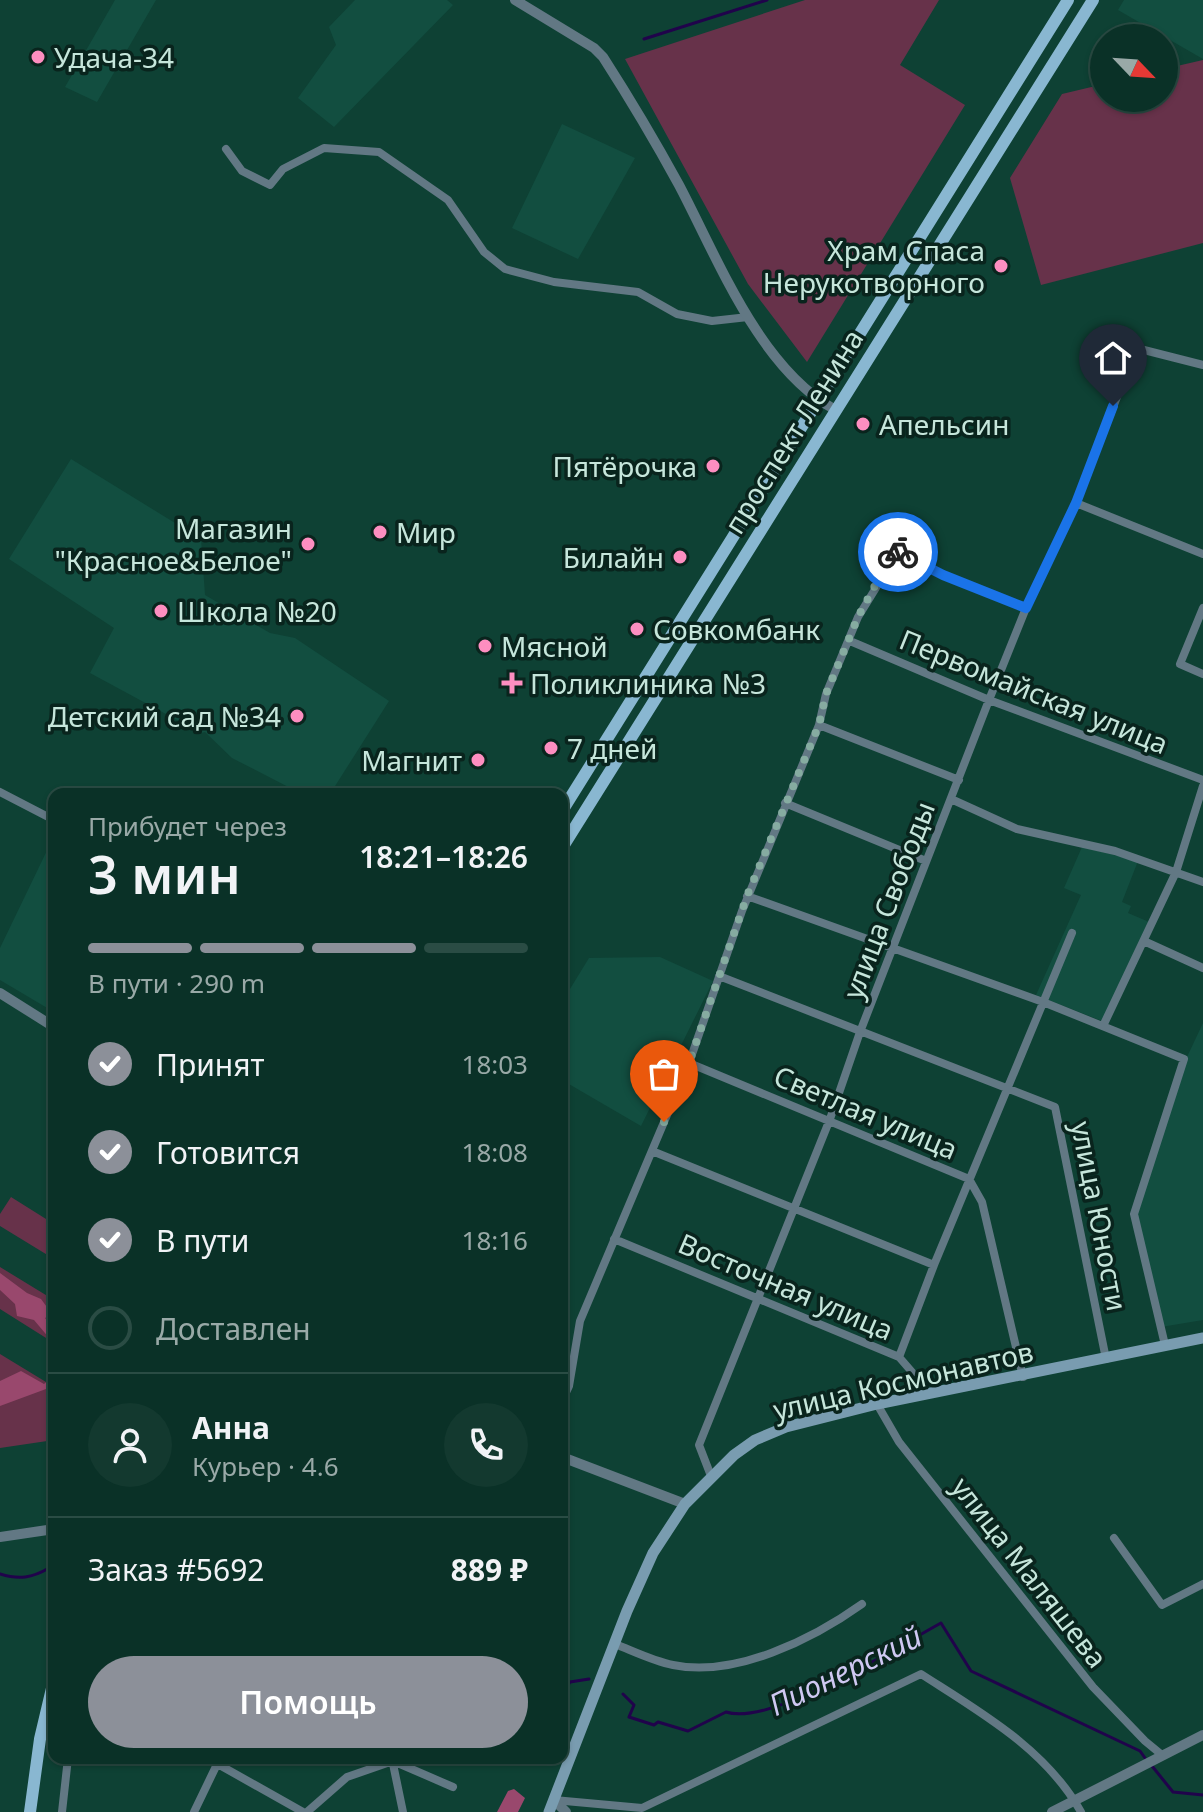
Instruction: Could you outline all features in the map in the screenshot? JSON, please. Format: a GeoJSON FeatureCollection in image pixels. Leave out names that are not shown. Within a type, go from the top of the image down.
{"type":"FeatureCollection","features":[{"type":"Feature","properties":{"kind":"main road","name":"проспект Ленина"},"geometry":{"type":"LineString","coordinates":[[568,801],[1068,0]]}},
{"type":"Feature","properties":{"kind":"main road","name":"проспект Ленина"},"geometry":{"type":"LineString","coordinates":[[568,838],[834,409],[1093,0]]}},
{"type":"Feature","properties":{"kind":"main road","name":"улица Космонавтов"},"geometry":{"type":"LineString","coordinates":[[568,1763],[653,1553],[685,1504],[711,1476],[755,1440],[786,1427],[877,1404],[1023,1377],[1203,1338]]}},
{"type":"Feature","properties":{"kind":"main road"},"geometry":{"type":"LineString","coordinates":[[30,1812],[48,1705]]}},
{"type":"Feature","properties":{"kind":"main road","name":"улица Космонавтов"},"geometry":{"type":"LineString","coordinates":[[551,1806],[568,1764]]}},
{"type":"Feature","properties":{"kind":"street"},"geometry":{"type":"LineString","coordinates":[[515,0],[594,48],[603,57],[649,128],[748,317],[801,388],[834,409]]}},
{"type":"Feature","properties":{"kind":"street"},"geometry":{"type":"LineString","coordinates":[[226,149],[242,171],[270,185],[283,169],[324,148],[379,152],[448,200],[484,252],[505,269],[554,282],[638,292],[677,314],[712,321],[748,317]]}},
{"type":"Feature","properties":{"kind":"street","name":"улица Свободы"},"geometry":{"type":"LineString","coordinates":[[711,1476],[699,1445],[830,1119],[860,1032],[989,700],[1026,608],[1076,503],[1132,358],[1144,350],[1203,365]]}},
{"type":"Feature","properties":{"kind":"street"},"geometry":{"type":"LineString","coordinates":[[1076,503],[1203,554]]}},
{"type":"Feature","properties":{"kind":"street"},"geometry":{"type":"LineString","coordinates":[[568,1388],[580,1321],[689,1063],[747,896],[819,725],[826,694],[878,580],[898,552],[943,575],[1026,608]]}},
{"type":"Feature","properties":{"kind":"street"},"geometry":{"type":"LineString","coordinates":[[1203,608],[1180,664],[1203,674]]}},
{"type":"Feature","properties":{"kind":"street","name":"Первомайская улица"},"geometry":{"type":"LineString","coordinates":[[850,641],[989,700],[1203,783]]}},
{"type":"Feature","properties":{"kind":"street"},"geometry":{"type":"LineString","coordinates":[[819,725],[959,780]]}},
{"type":"Feature","properties":{"kind":"street"},"geometry":{"type":"LineString","coordinates":[[1103,1026],[1146,942],[1176,872],[1203,783]]}},
{"type":"Feature","properties":{"kind":"street"},"geometry":{"type":"LineString","coordinates":[[0,792],[48,817]]}},
{"type":"Feature","properties":{"kind":"street"},"geometry":{"type":"LineString","coordinates":[[951,799],[1017,829],[1115,851],[1203,882]]}},
{"type":"Feature","properties":{"kind":"street"},"geometry":{"type":"LineString","coordinates":[[785,803],[926,861]]}},
{"type":"Feature","properties":{"kind":"street"},"geometry":{"type":"LineString","coordinates":[[747,896],[1043,1002],[1184,1059],[1134,1214],[1165,1345]]}},
{"type":"Feature","properties":{"kind":"street"},"geometry":{"type":"LineString","coordinates":[[899,1357],[969,1179],[1072,933]]}},
{"type":"Feature","properties":{"kind":"street"},"geometry":{"type":"LineString","coordinates":[[1146,942],[1203,968]]}},
{"type":"Feature","properties":{"kind":"street","name":"улица Юности"},"geometry":{"type":"LineString","coordinates":[[719,976],[1006,1091],[1055,1107],[1106,1359]]}},
{"type":"Feature","properties":{"kind":"street"},"geometry":{"type":"LineString","coordinates":[[0,993],[48,1023]]}},
{"type":"Feature","properties":{"kind":"street","name":"Светлая улица"},"geometry":{"type":"LineString","coordinates":[[689,1063],[969,1179],[977,1188],[982,1202],[1023,1377]]}},
{"type":"Feature","properties":{"kind":"street"},"geometry":{"type":"LineString","coordinates":[[652,1151],[934,1265]]}},
{"type":"Feature","properties":{"kind":"street","name":"Восточная улица"},"geometry":{"type":"LineString","coordinates":[[614,1239],[899,1357],[912,1372],[919,1396]]}},
{"type":"Feature","properties":{"kind":"street","name":"улица Маляшева"},"geometry":{"type":"LineString","coordinates":[[877,1404],[899,1442],[1093,1687],[1162,1755]]}},
{"type":"Feature","properties":{"kind":"street"},"geometry":{"type":"LineString","coordinates":[[568,1459],[685,1504]]}},
{"type":"Feature","properties":{"kind":"street"},"geometry":{"type":"LineString","coordinates":[[0,1537],[48,1530]]}},
{"type":"Feature","properties":{"kind":"street"},"geometry":{"type":"LineString","coordinates":[[1114,1538],[1162,1605],[1203,1584]]}},
{"type":"Feature","properties":{"kind":"street"},"geometry":{"type":"LineString","coordinates":[[615,1644],[674,1665],[701,1666],[765,1657],[834,1624],[862,1604]]}},
{"type":"Feature","properties":{"kind":"street"},"geometry":{"type":"LineString","coordinates":[[551,1806],[642,1808],[921,1674],[1012,1733],[1074,1800],[1081,1812]]}},
{"type":"Feature","properties":{"kind":"street"},"geometry":{"type":"LineString","coordinates":[[1052,1812],[1203,1735]]}},
{"type":"Feature","properties":{"kind":"street"},"geometry":{"type":"LineString","coordinates":[[62,1812],[67,1764]]}},
{"type":"Feature","properties":{"kind":"street"},"geometry":{"type":"LineString","coordinates":[[194,1812],[217,1764]]}},
{"type":"Feature","properties":{"kind":"street"},"geometry":{"type":"LineString","coordinates":[[223,1764],[305,1812],[347,1777],[380,1764]]}},
{"type":"Feature","properties":{"kind":"street"},"geometry":{"type":"LineString","coordinates":[[393,1764],[403,1812]]}},
{"type":"Feature","properties":{"kind":"street"},"geometry":{"type":"LineString","coordinates":[[403,1764],[453,1787]]}},
{"type":"Feature","properties":{"kind":"street"},"geometry":{"type":"LineString","coordinates":[[551,1806],[566,1812]]}},
{"type":"Feature","properties":{"kind":"shaded area"},"geometry":{"type":"Polygon","coordinates":[[[115,0],[156,0],[97,102],[65,87],[115,0]]]}},
{"type":"Feature","properties":{"kind":"shaded area"},"geometry":{"type":"Polygon","coordinates":[[[355,0],[447,0],[453,5],[334,127],[298,98],[336,45],[329,27],[355,0]]]}},
{"type":"Feature","properties":{"kind":"shaded area"},"geometry":{"type":"Polygon","coordinates":[[[805,0],[939,0],[900,65],[965,105],[807,362],[748,284],[625,59],[805,0]]]}},
{"type":"Feature","properties":{"kind":"shaded area"},"geometry":{"type":"Polygon","coordinates":[[[1124,0],[1203,0],[1203,59],[1178,45],[1178,24],[1142,24],[1118,10],[1124,0]]]}},
{"type":"Feature","properties":{"kind":"shaded area"},"geometry":{"type":"Polygon","coordinates":[[[1203,60],[1203,243],[1041,285],[1010,178],[1062,94],[1090,87],[1090,112],[1178,112],[1178,66],[1203,60]]]}},
{"type":"Feature","properties":{"kind":"shaded area"},"geometry":{"type":"Polygon","coordinates":[[[562,124],[635,158],[578,259],[512,228],[562,124]]]}},
{"type":"Feature","properties":{"kind":"shaded area","name":"Школа №20"},"geometry":{"type":"Polygon","coordinates":[[[71,459],[201,539],[205,595],[270,633],[295,638],[389,701],[334,788],[290,788],[232,758],[205,732],[201,733],[90,673],[114,628],[9,559],[71,459]]]}},
{"type":"Feature","properties":{"kind":"shaded area"},"geometry":{"type":"Polygon","coordinates":[[[1082,847],[1138,861],[1122,902],[1131,906],[1128,913],[1149,922],[1102,1021],[1036,995],[1081,895],[1064,888],[1082,847]]]}},
{"type":"Feature","properties":{"kind":"shaded area"},"geometry":{"type":"Polygon","coordinates":[[[48,848],[48,1008],[0,980],[0,948],[48,848]]]}},
{"type":"Feature","properties":{"kind":"shaded area"},"geometry":{"type":"Polygon","coordinates":[[[660,957],[713,981],[641,1126],[568,1083],[568,992],[589,958],[660,957]]]}},
{"type":"Feature","properties":{"kind":"shaded area"},"geometry":{"type":"Polygon","coordinates":[[[1203,1023],[1203,1320],[1161,1327],[1136,1214],[1187,1057],[1203,1023]]]}},
{"type":"Feature","properties":{"kind":"shaded area"},"geometry":{"type":"Polygon","coordinates":[[[11,1197],[48,1220],[48,1255],[0,1226],[0,1214],[11,1197]]]}},
{"type":"Feature","properties":{"kind":"shaded area"},"geometry":{"type":"Polygon","coordinates":[[[0,1267],[48,1296],[48,1339],[0,1309],[0,1267]]]}},
{"type":"Feature","properties":{"kind":"shaded area"},"geometry":{"type":"Polygon","coordinates":[[[0,1273],[27,1293],[41,1299],[48,1309],[45,1318],[48,1337],[34,1320],[17,1316],[15,1304],[0,1290],[0,1273]]]}},
{"type":"Feature","properties":{"kind":"shaded area"},"geometry":{"type":"Polygon","coordinates":[[[0,1354],[46,1382],[48,1379],[48,1441],[0,1448],[0,1354]]]}},
{"type":"Feature","properties":{"kind":"shaded area"},"geometry":{"type":"Polygon","coordinates":[[[21,1371],[44,1384],[48,1381],[48,1389],[0,1406],[0,1381],[21,1371]]]}},
{"type":"Feature","properties":{"kind":"shaded area"},"geometry":{"type":"Polygon","coordinates":[[[514,1789],[525,1798],[518,1812],[497,1812],[508,1791],[514,1789]]]}},
{"type":"Feature","properties":{"kind":"waterway"},"geometry":{"type":"LineString","coordinates":[[644,39],[767,0]]}},
{"type":"Feature","properties":{"kind":"waterway","name":"Пионерский"},"geometry":{"type":"LineString","coordinates":[[0,1574],[25,1577],[48,1568]]}},
{"type":"Feature","properties":{"kind":"waterway","name":"Пионерский"},"geometry":{"type":"LineString","coordinates":[[623,1694],[634,1705],[629,1717],[688,1731],[726,1712],[746,1713],[772,1708],[802,1697],[866,1666],[941,1623],[971,1671],[1140,1751],[1145,1758]]}},
{"type":"Feature","properties":{"kind":"waterway","name":"Пионерский"},"geometry":{"type":"LineString","coordinates":[[568,1685],[589,1679]]}},
{"type":"Feature","properties":{"kind":"waterway"},"geometry":{"type":"LineString","coordinates":[[1152,1766],[1173,1792],[1203,1795]]}},
{"type":"Feature","properties":{"kind":"way so far"},"geometry":{"type":"LineString","coordinates":[[664,1122],[689,1063],[747,896],[819,725],[826,694],[858,617],[898,552]]}},
{"type":"Feature","properties":{"kind":"place","name":"Удача-34"},"geometry":{"type":"Point","coordinates":[38,57]}},
{"type":"Feature","properties":{"kind":"place","name":"Храм Спаса Нерукотворного"},"geometry":{"type":"Point","coordinates":[1001,266]}},
{"type":"Feature","properties":{"kind":"place","name":"Апельсин"},"geometry":{"type":"Point","coordinates":[863,424]}},
{"type":"Feature","properties":{"kind":"place","name":"Пятёрочка"},"geometry":{"type":"Point","coordinates":[713,466]}},
{"type":"Feature","properties":{"kind":"place","name":"Мир"},"geometry":{"type":"Point","coordinates":[380,532]}},
{"type":"Feature","properties":{"kind":"place","name":"Магазин \"Красное&Белое\""},"geometry":{"type":"Point","coordinates":[308,544]}},
{"type":"Feature","properties":{"kind":"place","name":"Билайн"},"geometry":{"type":"Point","coordinates":[680,557]}},
{"type":"Feature","properties":{"kind":"place","name":"Школа №20"},"geometry":{"type":"Point","coordinates":[161,611]}},
{"type":"Feature","properties":{"kind":"place","name":"Совкомбанк"},"geometry":{"type":"Point","coordinates":[637,629]}},
{"type":"Feature","properties":{"kind":"place","name":"Мясной"},"geometry":{"type":"Point","coordinates":[485,646]}},
{"type":"Feature","properties":{"kind":"place","name":"Поликлиника №3"},"geometry":{"type":"Point","coordinates":[512,683]}},
{"type":"Feature","properties":{"kind":"place","name":"Детский сад №34"},"geometry":{"type":"Point","coordinates":[297,716]}},
{"type":"Feature","properties":{"kind":"place","name":"7 дней"},"geometry":{"type":"Point","coordinates":[551,748]}},
{"type":"Feature","properties":{"kind":"place","name":"Магнит"},"geometry":{"type":"Point","coordinates":[478,760]}},
{"type":"Feature","properties":{"kind":"route"},"geometry":{"type":"LineString","coordinates":[[898,552],[943,575],[1026,608],[1076,503],[1113,406]]}}]}
